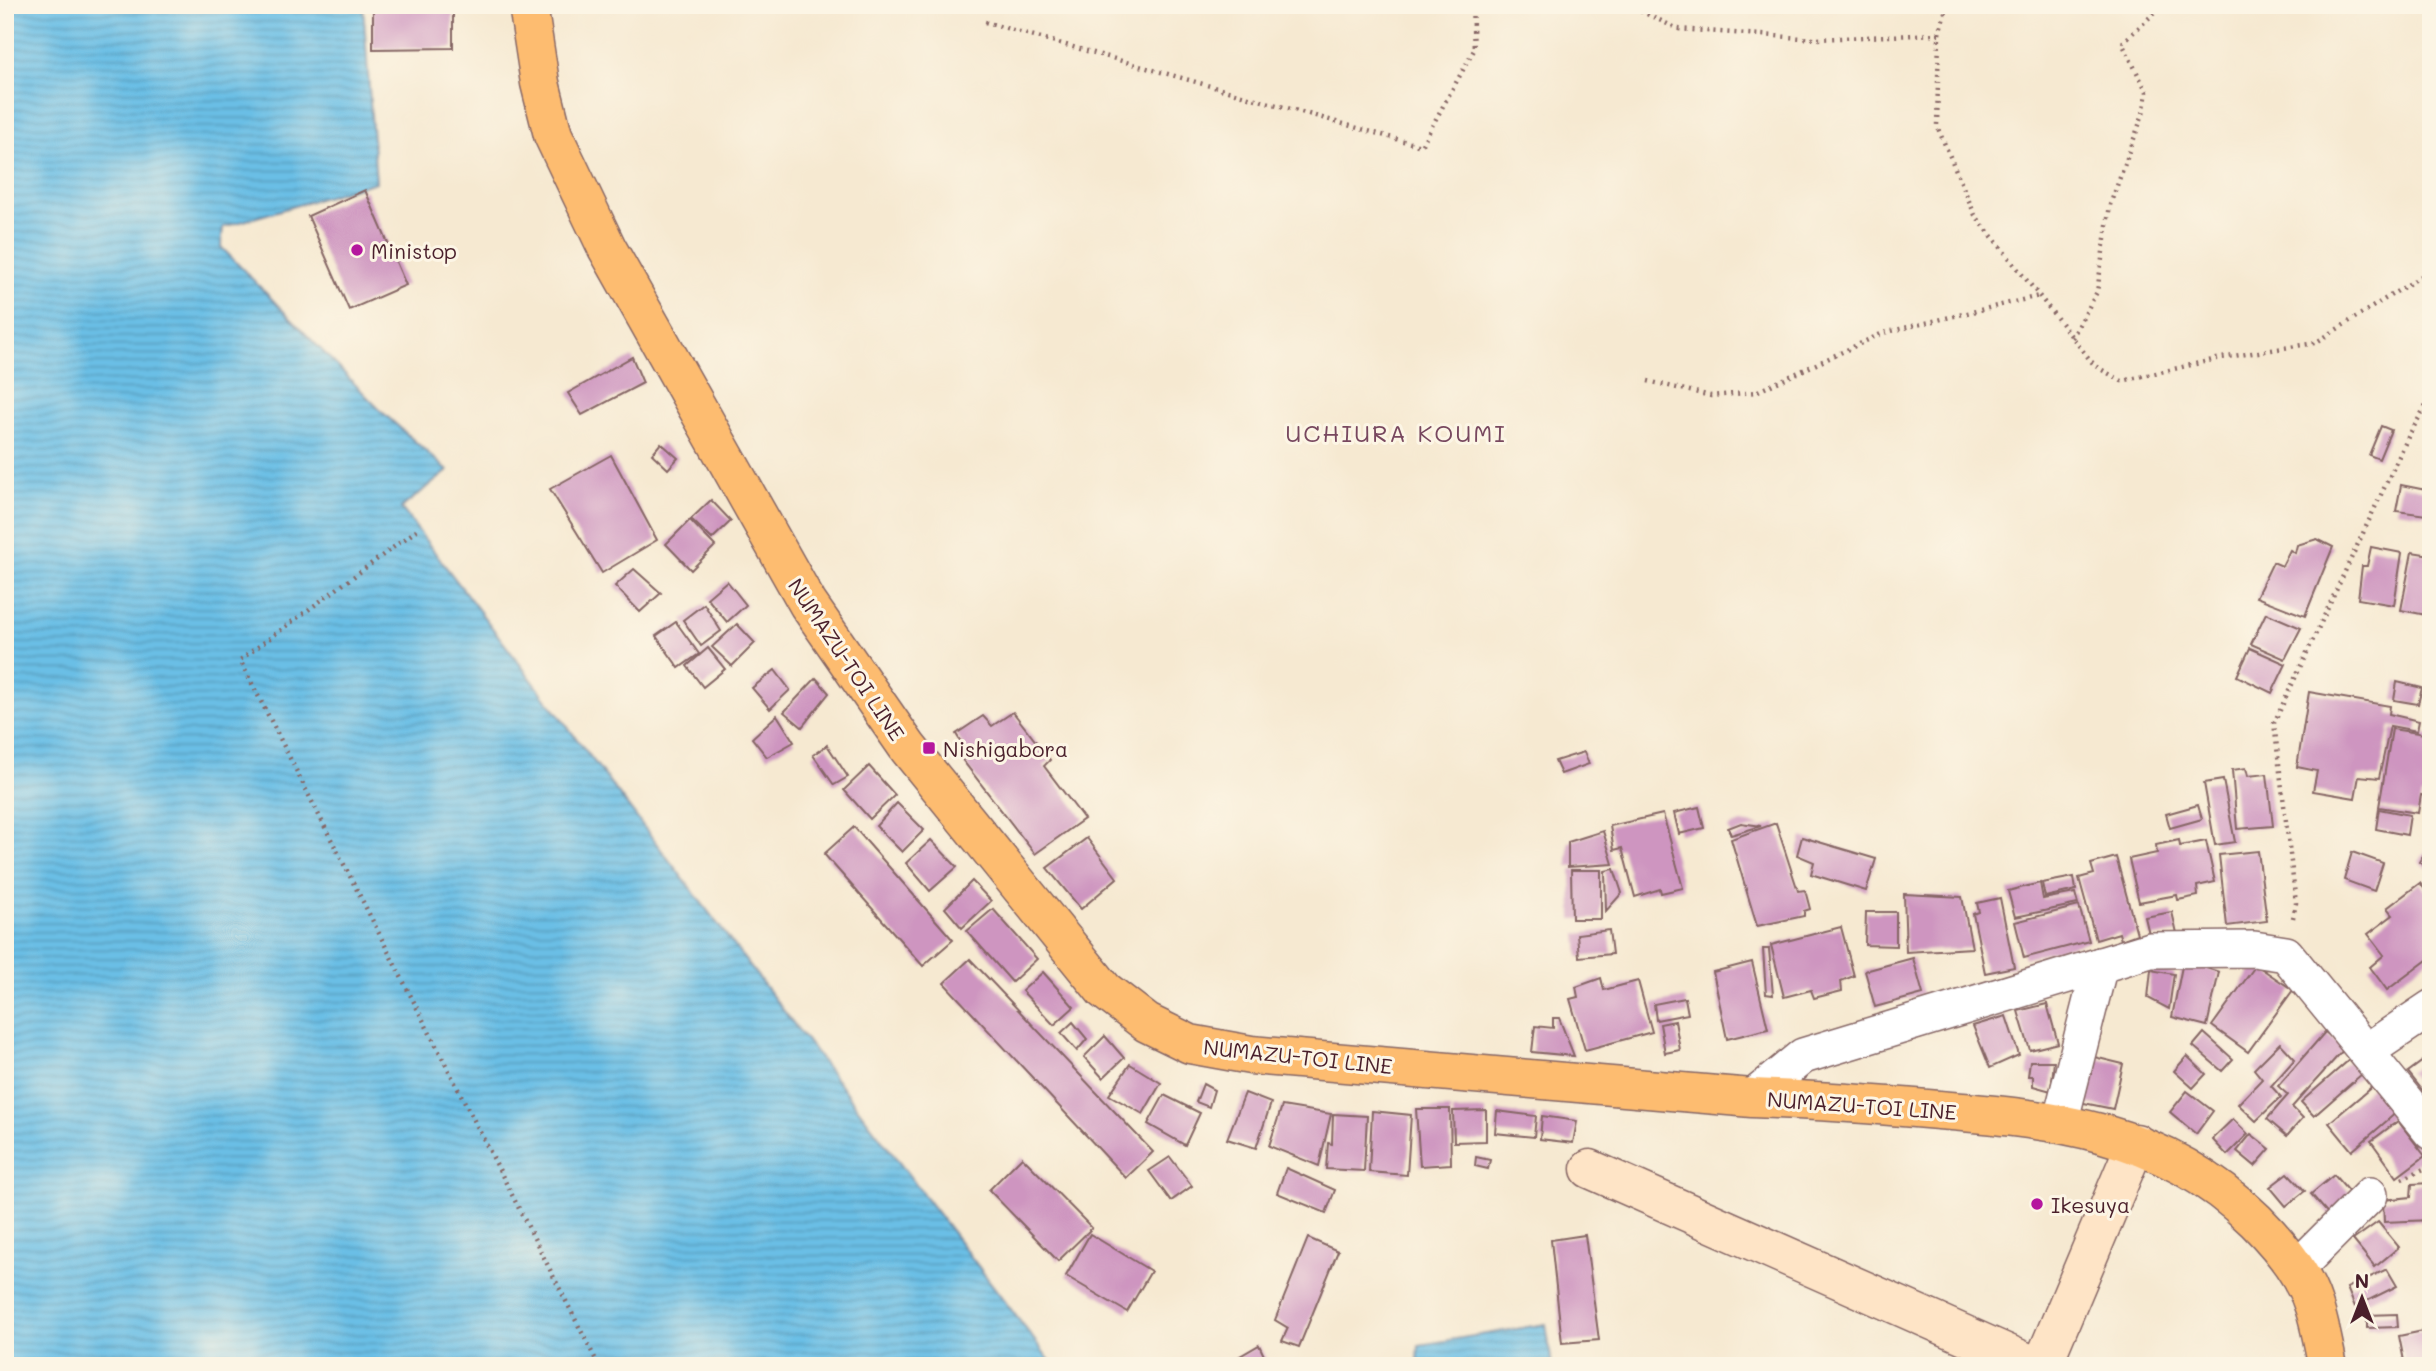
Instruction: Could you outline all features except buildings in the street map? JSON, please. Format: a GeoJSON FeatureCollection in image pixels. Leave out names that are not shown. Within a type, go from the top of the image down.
{"type":"FeatureCollection","features":[{"type":"Feature","properties":{"kind":"main road","name":"NUMAZU-TOI LINE"},"geometry":{"type":"LineString","coordinates":[[528,5],[540,83],[553,135],[607,248],[808,604],[908,748],[1104,990],[1147,1023],[1190,1044],[1251,1055],[1752,1098],[1962,1111],[2104,1131],[2177,1162],[2232,1198],[2269,1234],[2296,1269],[2313,1302],[2328,1366]]}},
{"type":"Feature","properties":{"kind":"street"},"geometry":{"type":"LineString","coordinates":[[1752,1098],[1803,1056],[2150,950],[2254,949],[2286,954],[2431,1132]]}},
{"type":"Feature","properties":{"kind":"street"},"geometry":{"type":"LineString","coordinates":[[2060,1123],[2100,965]]}},
{"type":"Feature","properties":{"kind":"street"},"geometry":{"type":"LineString","coordinates":[[2367,1051],[2431,1008]]}},
{"type":"Feature","properties":{"kind":"street"},"geometry":{"type":"LineString","coordinates":[[2042,1366],[2136,1143]]}},
{"type":"Feature","properties":{"kind":"street"},"geometry":{"type":"LineString","coordinates":[[1590,1169],[2035,1366]]}},
{"type":"Feature","properties":{"kind":"street"},"geometry":{"type":"LineString","coordinates":[[2296,1269],[2370,1195]]}},
{"type":"Feature","properties":{"kind":"path"},"geometry":{"type":"LineString","coordinates":[[985,22],[1421,146],[1474,50],[1472,5]]}},
{"type":"Feature","properties":{"kind":"path"},"geometry":{"type":"LineString","coordinates":[[1628,5],[1678,29],[1816,39],[1939,34]]}},
{"type":"Feature","properties":{"kind":"path"},"geometry":{"type":"LineString","coordinates":[[1947,5],[1939,34],[1937,126],[1975,215],[2095,366],[2122,381],[2221,358],[2315,343],[2431,270]]}},
{"type":"Feature","properties":{"kind":"path"},"geometry":{"type":"LineString","coordinates":[[2072,338],[2097,292],[2110,205],[2143,114],[2147,92],[2122,43],[2163,5]]}},
{"type":"Feature","properties":{"kind":"path"},"geometry":{"type":"LineString","coordinates":[[1648,381],[1711,396],[1756,391],[1883,333],[2039,296]]}},
{"type":"Feature","properties":{"kind":"path"},"geometry":{"type":"LineString","coordinates":[[2286,954],[2296,903],[2274,723],[2409,435],[2431,397]]}},
{"type":"Feature","properties":{"kind":"path"},"geometry":{"type":"LineString","coordinates":[[417,530],[240,660],[599,1366]]}},
{"type":"Feature","properties":{"kind":"water"},"geometry":{"type":"Polygon","coordinates":[[[5,5],[363,5],[376,182],[223,227],[221,247],[381,411],[448,471],[401,508],[1054,1366],[5,1366],[5,5]]]}},
{"type":"Feature","properties":{"kind":"water"},"geometry":{"type":"Polygon","coordinates":[[[1546,1324],[1552,1366],[1418,1366],[1419,1345],[1546,1324]]]}},
{"type":"Feature","properties":{"kind":"place","name":"Ministop"},"geometry":{"type":"Point","coordinates":[357,250]}},
{"type":"Feature","properties":{"kind":"place","name":"Nishigabora"},"geometry":{"type":"Point","coordinates":[929,748]}},
{"type":"Feature","properties":{"kind":"place","name":"Ikesuya"},"geometry":{"type":"Point","coordinates":[2037,1204]}},
{"type":"Feature","properties":{"kind":"district","name":"UCHIURA KOUMI"},"geometry":{"type":"Point","coordinates":[1396,432]}}]}
